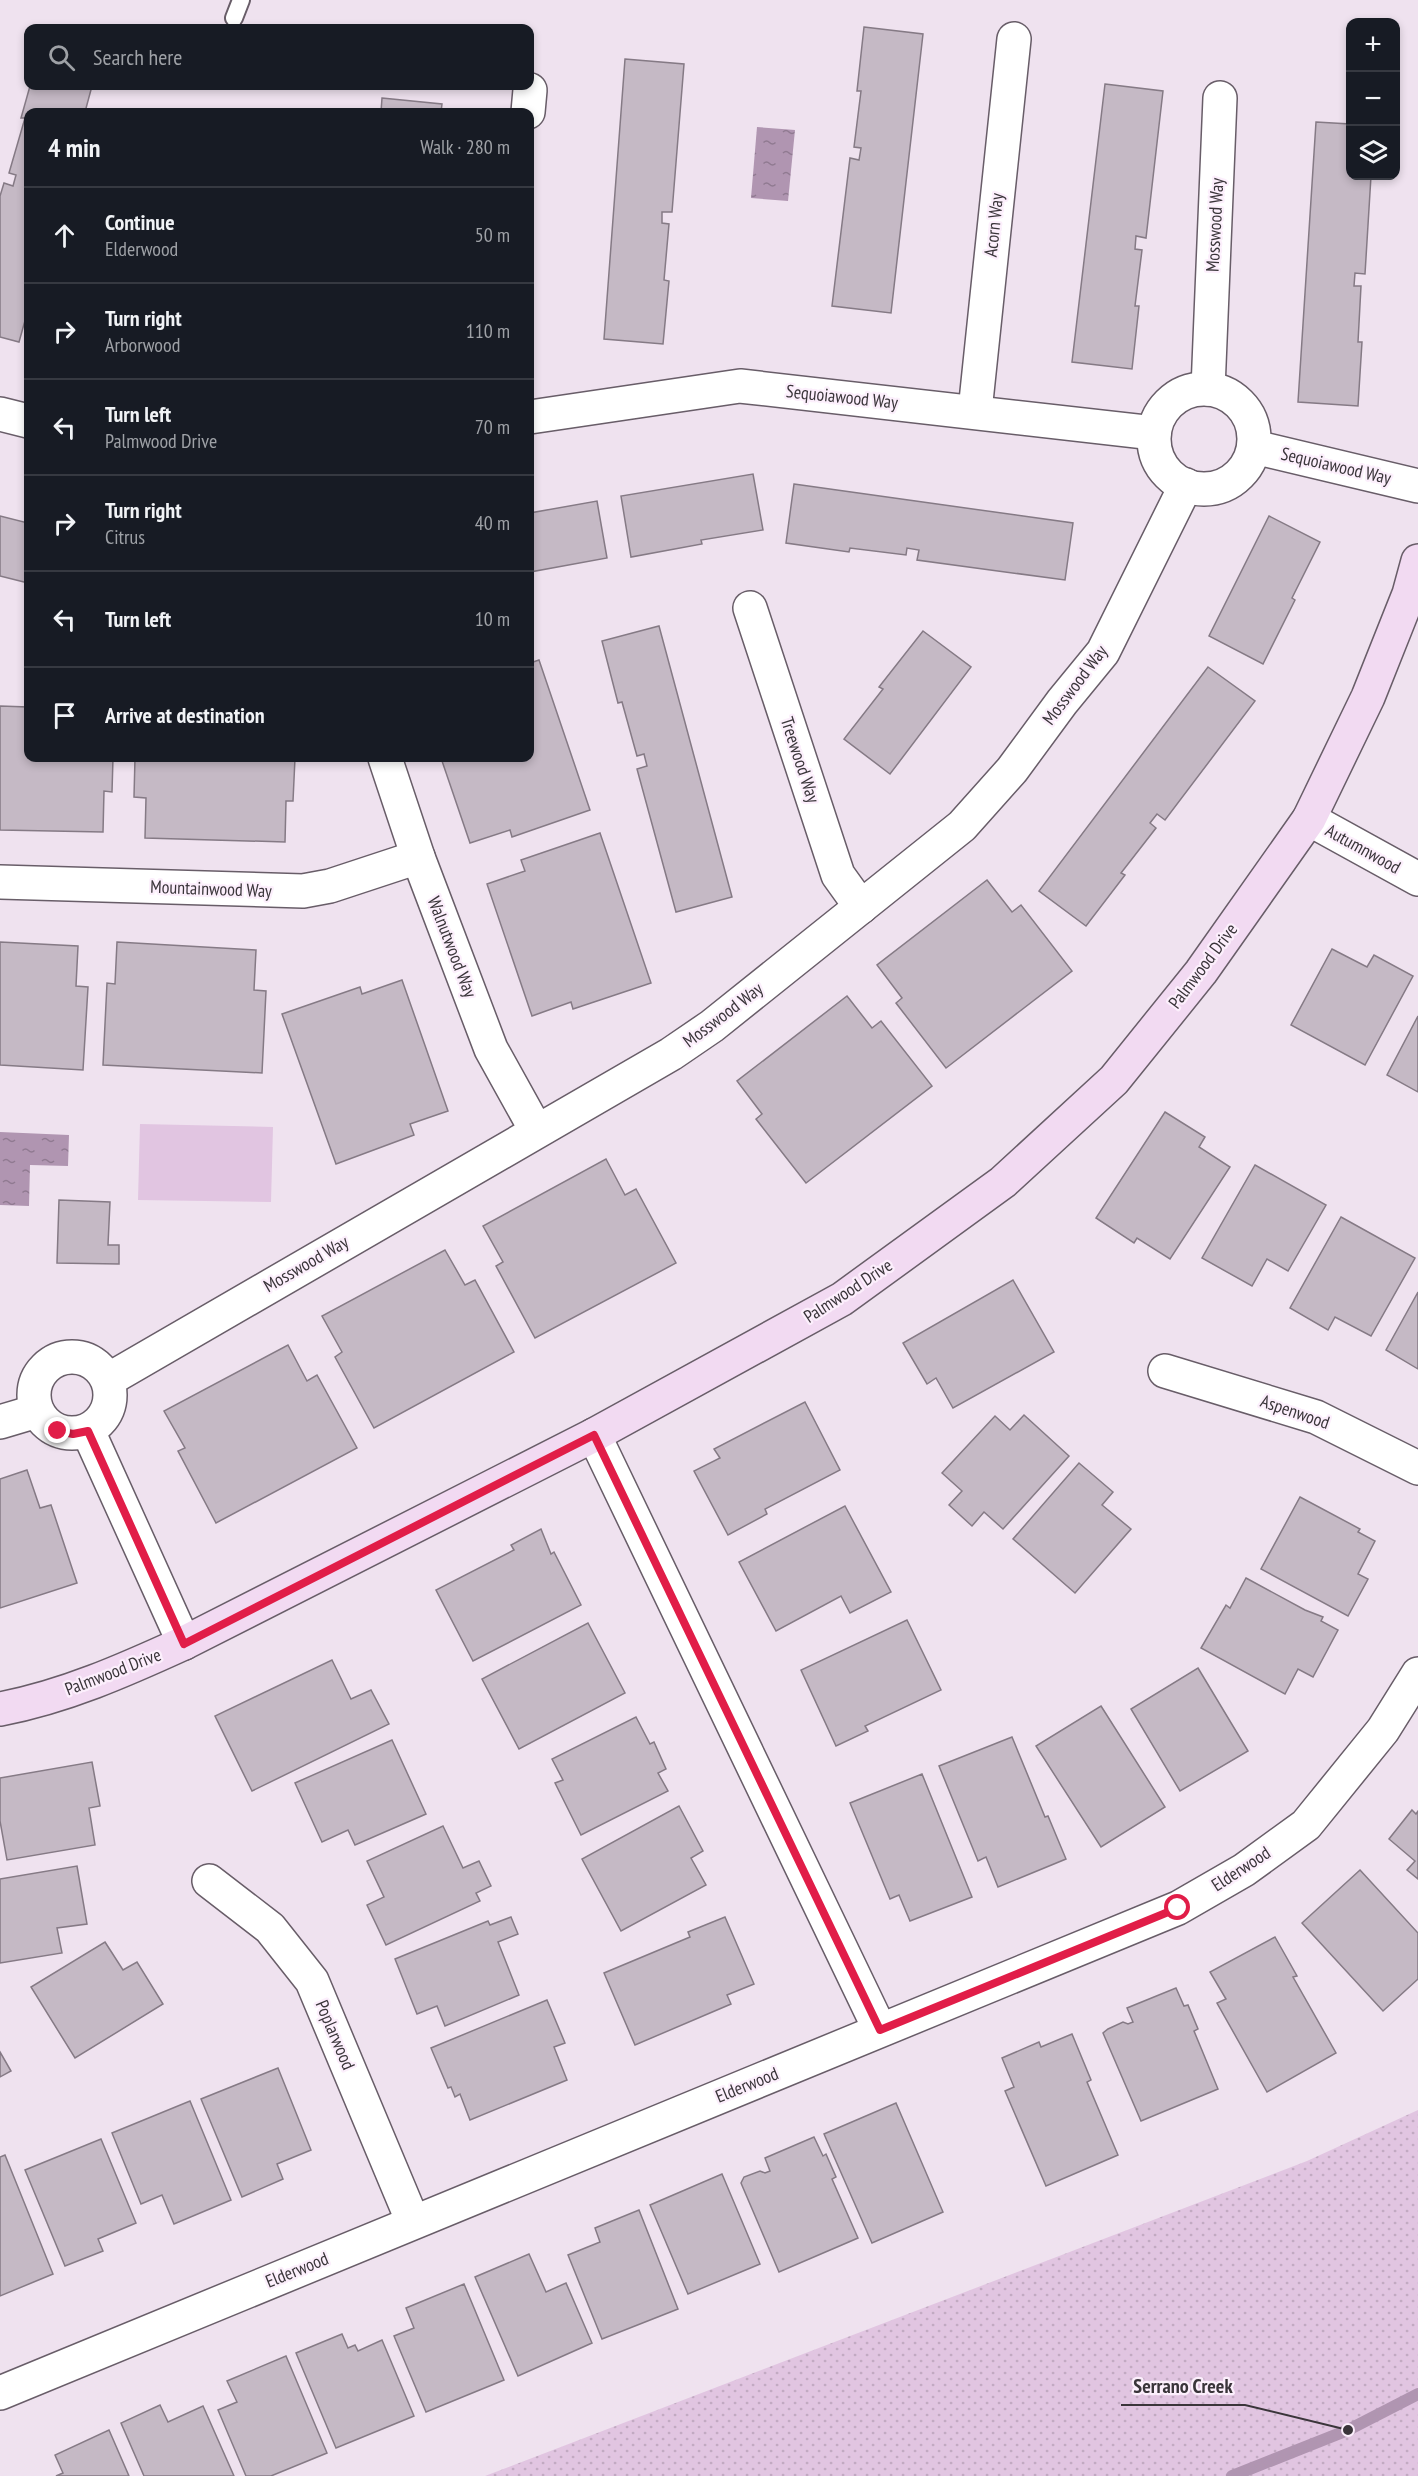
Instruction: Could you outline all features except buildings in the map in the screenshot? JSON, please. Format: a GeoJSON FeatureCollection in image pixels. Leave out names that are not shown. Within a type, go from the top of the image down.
{"type":"FeatureCollection","features":[{"type":"Feature","properties":{"kind":"street","name":"Acorn Way"},"geometry":{"type":"LineString","coordinates":[[975,411],[1014,39]]}},
{"type":"Feature","properties":{"kind":"street","name":"Mosswood Way"},"geometry":{"type":"LineString","coordinates":[[1208,388],[1220,98]]}},
{"type":"Feature","properties":{"kind":"street","name":"Sequoiawood Way"},"geometry":{"type":"LineString","coordinates":[[534,416],[740,386],[975,411],[1154,434]]}},
{"type":"Feature","properties":{"kind":"street"},"geometry":{"type":"LineString","coordinates":[[1208,388],[1238,401],[1254,430],[1254,447],[1241,473],[1229,482],[1215,487],[1201,488],[1186,485],[1161,465],[1154,434],[1158,418],[1172,401],[1192,390],[1208,388]]}},
{"type":"Feature","properties":{"kind":"street"},"geometry":{"type":"LineString","coordinates":[[0,414],[24,420]]}},
{"type":"Feature","properties":{"kind":"street","name":"Sequoiawood Way"},"geometry":{"type":"LineString","coordinates":[[1254,447],[1418,486]]}},
{"type":"Feature","properties":{"kind":"street","name":"Mosswood Way"},"geometry":{"type":"LineString","coordinates":[[108,1380],[536,1130],[671,1054],[712,1026],[962,826],[1012,770],[1062,702],[1104,652],[1186,485]]}},
{"type":"Feature","properties":{"kind":"street","name":"Palmwood Drive"},"geometry":{"type":"LineString","coordinates":[[0,1709],[67,1690],[128,1668],[184,1644],[594,1435],[842,1299],[1004,1182],[1114,1080],[1201,972],[1309,819],[1368,697],[1409,594],[1418,561]]}},
{"type":"Feature","properties":{"kind":"street","name":"Treewood Way"},"geometry":{"type":"LineString","coordinates":[[750,608],[837,875],[861,907]]}},
{"type":"Feature","properties":{"kind":"street","name":"Walnutwood Way"},"geometry":{"type":"LineString","coordinates":[[386,762],[418,857],[490,1049],[536,1130]]}},
{"type":"Feature","properties":{"kind":"street","name":"Autumnwood"},"geometry":{"type":"LineString","coordinates":[[1309,819],[1418,879]]}},
{"type":"Feature","properties":{"kind":"street","name":"Mountainwood Way"},"geometry":{"type":"LineString","coordinates":[[0,882],[303,891],[330,886],[418,857]]}},
{"type":"Feature","properties":{"kind":"street"},"geometry":{"type":"LineString","coordinates":[[72,1357],[86,1359],[100,1368],[108,1380],[111,1395],[108,1410],[100,1422],[88,1431],[73,1434],[58,1431],[45,1424],[37,1411],[34,1396],[36,1382],[44,1368],[57,1360],[72,1357]]}},
{"type":"Feature","properties":{"kind":"street","name":"Aspenwood"},"geometry":{"type":"LineString","coordinates":[[1165,1371],[1316,1417],[1418,1468]]}},
{"type":"Feature","properties":{"kind":"street"},"geometry":{"type":"LineString","coordinates":[[0,1422],[37,1411]]}},
{"type":"Feature","properties":{"kind":"street"},"geometry":{"type":"LineString","coordinates":[[88,1431],[184,1644]]}},
{"type":"Feature","properties":{"kind":"street"},"geometry":{"type":"LineString","coordinates":[[594,1435],[880,2030]]}},
{"type":"Feature","properties":{"kind":"street","name":"Elderwood"},"geometry":{"type":"LineString","coordinates":[[0,2392],[1178,1908],[1244,1870],[1306,1825],[1383,1730],[1418,1674]]}},
{"type":"Feature","properties":{"kind":"street","name":"Poplarwood"},"geometry":{"type":"LineString","coordinates":[[209,1881],[270,1928],[312,1981],[413,2222]]}},
{"type":"Feature","properties":{"kind":"lane"},"geometry":{"type":"LineString","coordinates":[[234,18],[241,0]]}},
{"type":"Feature","properties":{"kind":"shaded area"},"geometry":{"type":"Polygon","coordinates":[[[140,1124],[273,1127],[271,1202],[138,1200],[140,1124]]]}},
{"type":"Feature","properties":{"kind":"shaded area"},"geometry":{"type":"Polygon","coordinates":[[[1418,2110],[1418,2476],[485,2476],[1307,2161],[1418,2110]]]}},
{"type":"Feature","properties":{"kind":"water"},"geometry":{"type":"Polygon","coordinates":[[[757,127],[795,130],[788,201],[751,198],[757,127]]]}},
{"type":"Feature","properties":{"kind":"water"},"geometry":{"type":"Polygon","coordinates":[[[0,1132],[69,1135],[68,1166],[30,1165],[29,1206],[0,1205],[0,1132]]]}},
{"type":"Feature","properties":{"kind":"waterway"},"geometry":{"type":"LineString","coordinates":[[1232,2476],[1348,2430],[1418,2394]]}},
{"type":"Feature","properties":{"kind":"place","name":"Serrano Creek"},"geometry":{"type":"Point","coordinates":[1348,2430]}},
{"type":"Feature","properties":{"kind":"route"},"geometry":{"type":"LineString","coordinates":[[58,1431],[73,1434],[88,1431],[184,1644],[594,1435],[880,2030],[1178,1908]]}}]}
